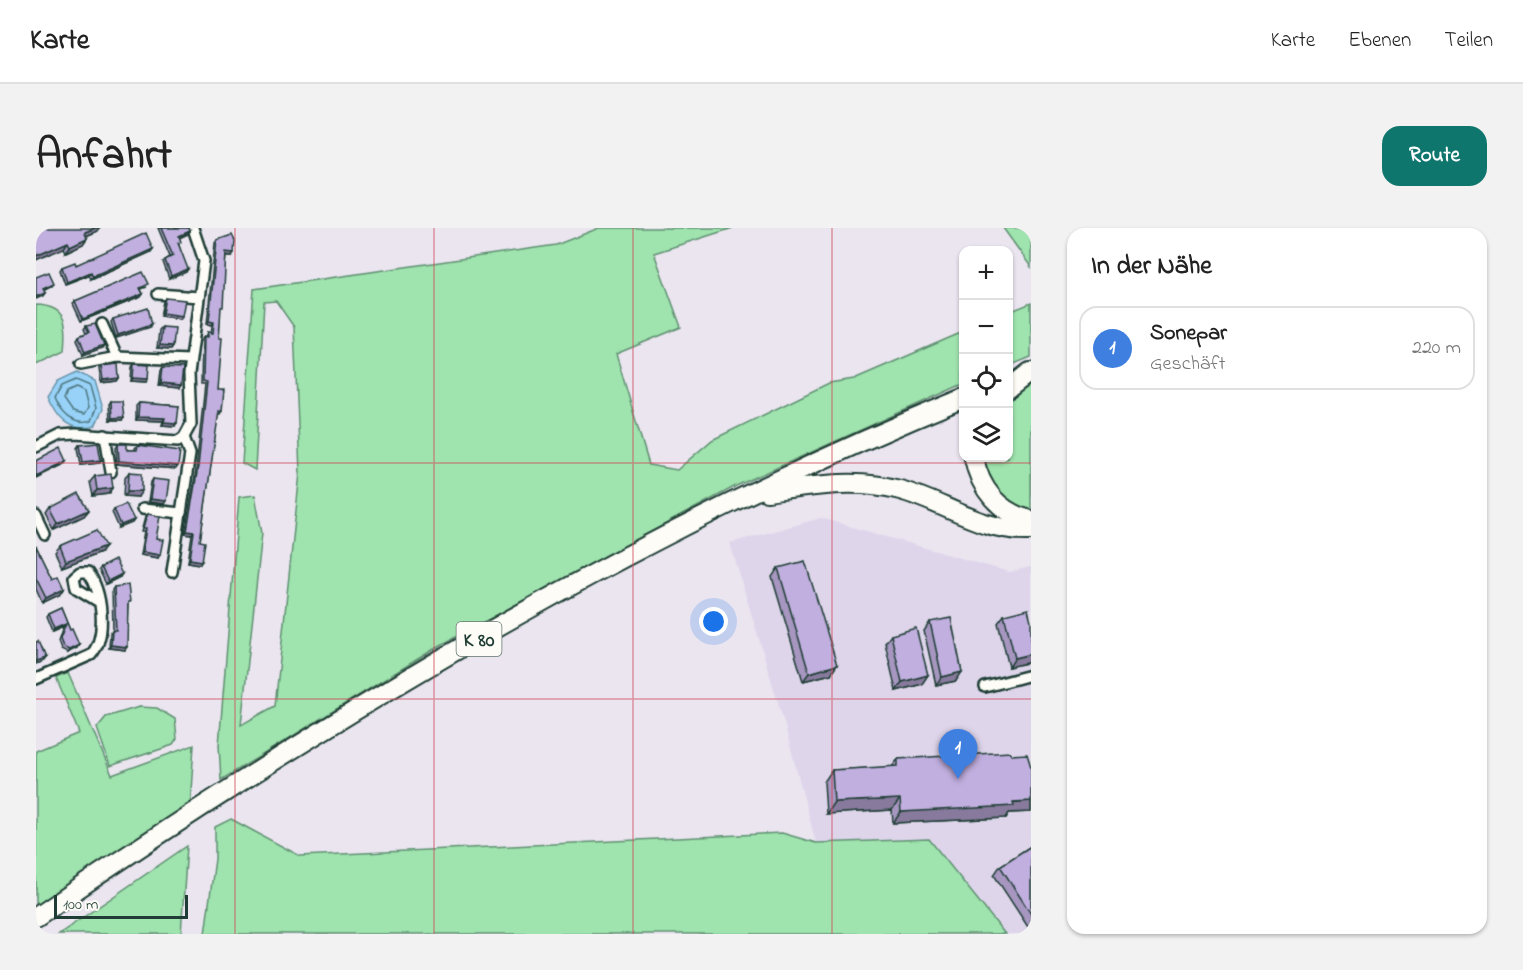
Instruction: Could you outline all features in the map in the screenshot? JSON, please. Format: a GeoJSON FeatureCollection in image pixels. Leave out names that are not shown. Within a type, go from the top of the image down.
{"type":"FeatureCollection","features":[{"type":"Feature","properties":{"kind":"highway"},"geometry":{"type":"LineString","coordinates":[[1013,378],[1030,372]]}},
{"type":"Feature","properties":{"kind":"highway"},"geometry":{"type":"LineString","coordinates":[[1013,385],[1030,372]]}},
{"type":"Feature","properties":{"kind":"highway","name":"K 80"},"geometry":{"type":"LineString","coordinates":[[36,917],[215,799],[444,658],[589,577],[751,494],[861,441],[959,400]]}},
{"type":"Feature","properties":{"kind":"highway"},"geometry":{"type":"LineString","coordinates":[[975,462],[979,477],[993,499],[1002,507],[1031,520]]}},
{"type":"Feature","properties":{"kind":"highway"},"geometry":{"type":"LineString","coordinates":[[751,494],[832,483],[879,486],[922,498],[982,525],[1001,529],[1031,530]]}},
{"type":"Feature","properties":{"kind":"street"},"geometry":{"type":"LineString","coordinates":[[36,447],[60,435],[105,435],[178,441],[184,437],[190,424],[190,360],[204,261],[193,228]]}},
{"type":"Feature","properties":{"kind":"street"},"geometry":{"type":"LineString","coordinates":[[158,294],[199,297]]}},
{"type":"Feature","properties":{"kind":"street"},"geometry":{"type":"LineString","coordinates":[[102,324],[117,357]]}},
{"type":"Feature","properties":{"kind":"street"},"geometry":{"type":"LineString","coordinates":[[81,364],[117,357],[190,360]]}},
{"type":"Feature","properties":{"kind":"street"},"geometry":{"type":"LineString","coordinates":[[105,435],[111,472]]}},
{"type":"Feature","properties":{"kind":"street"},"geometry":{"type":"LineString","coordinates":[[172,572],[190,454],[184,437]]}},
{"type":"Feature","properties":{"kind":"street"},"geometry":{"type":"LineString","coordinates":[[142,509],[181,513]]}},
{"type":"Feature","properties":{"kind":"street"},"geometry":{"type":"LineString","coordinates":[[36,516],[45,535]]}},
{"type":"Feature","properties":{"kind":"street"},"geometry":{"type":"LineString","coordinates":[[36,678],[91,655],[96,650],[101,620],[99,602]]}},
{"type":"Feature","properties":{"kind":"street"},"geometry":{"type":"LineString","coordinates":[[985,687],[1031,675]]}},
{"type":"Feature","properties":{"kind":"shaded area"},"geometry":{"type":"Polygon","coordinates":[[[821,518],[1009,572],[1031,567],[1031,934],[1005,934],[929,839],[816,843],[783,719],[730,543],[821,518]]]}},
{"type":"Feature","properties":{"kind":"green space"},"geometry":{"type":"Polygon","coordinates":[[[599,228],[733,228],[654,253],[681,327],[616,354],[649,465],[677,470],[712,440],[829,383],[854,379],[959,334],[959,386],[736,486],[439,646],[221,780],[219,745],[239,497],[255,495],[262,533],[241,725],[275,706],[300,473],[294,327],[276,301],[264,302],[255,470],[242,463],[254,289],[556,245],[599,228]]]}},
{"type":"Feature","properties":{"kind":"green space"},"geometry":{"type":"Polygon","coordinates":[[[1003,228],[1031,228],[1031,267],[1003,228]]]}},
{"type":"Feature","properties":{"kind":"green space"},"geometry":{"type":"Polygon","coordinates":[[[1031,303],[1031,357],[1013,364],[1013,354],[1013,310],[1031,303]]]}},
{"type":"Feature","properties":{"kind":"green space"},"geometry":{"type":"Polygon","coordinates":[[[36,305],[47,306],[60,313],[66,333],[65,351],[36,365],[36,305]]]}},
{"type":"Feature","properties":{"kind":"green space"},"geometry":{"type":"Polygon","coordinates":[[[1031,385],[1031,516],[991,491],[981,462],[1013,462],[1013,394],[1031,385]]]}},
{"type":"Feature","properties":{"kind":"green space"},"geometry":{"type":"Polygon","coordinates":[[[68,673],[112,775],[194,745],[190,807],[36,910],[36,751],[79,733],[56,678],[68,673]]]}},
{"type":"Feature","properties":{"kind":"green space"},"geometry":{"type":"Polygon","coordinates":[[[139,707],[157,708],[175,719],[177,739],[173,745],[110,766],[97,728],[106,717],[139,707]]]}},
{"type":"Feature","properties":{"kind":"green space"},"geometry":{"type":"Polygon","coordinates":[[[231,819],[300,856],[782,833],[816,843],[929,839],[1005,934],[205,934],[215,859],[215,827],[231,819]]]}},
{"type":"Feature","properties":{"kind":"green space"},"geometry":{"type":"Polygon","coordinates":[[[187,846],[181,934],[59,934],[187,846]]]}},
{"type":"Feature","properties":{"kind":"water"},"geometry":{"type":"Polygon","coordinates":[[[77,372],[95,381],[103,409],[95,426],[78,428],[71,426],[60,418],[48,397],[58,381],[77,372]]]}},
{"type":"Feature","properties":{"kind":"building"},"geometry":{"type":"Polygon","coordinates":[[[42,228],[95,228],[85,232],[87,238],[70,246],[68,242],[36,256],[36,231],[42,228]]]}},
{"type":"Feature","properties":{"kind":"building"},"geometry":{"type":"Polygon","coordinates":[[[161,228],[189,228],[190,231],[179,236],[181,242],[178,243],[188,269],[171,276],[165,260],[173,256],[161,228]]]}},
{"type":"Feature","properties":{"kind":"building"},"geometry":{"type":"Polygon","coordinates":[[[146,233],[153,249],[93,276],[91,272],[67,282],[62,267],[75,262],[76,265],[146,233]]]}},
{"type":"Feature","properties":{"kind":"building"},"geometry":{"type":"Polygon","coordinates":[[[232,235],[235,241],[234,253],[226,252],[219,338],[222,338],[218,390],[224,390],[200,541],[205,542],[202,561],[190,559],[194,532],[187,531],[198,467],[207,382],[203,381],[204,336],[208,337],[208,332],[213,333],[214,322],[209,321],[217,240],[232,235]]]}},
{"type":"Feature","properties":{"kind":"building"},"geometry":{"type":"Polygon","coordinates":[[[49,272],[54,283],[43,288],[45,293],[36,297],[36,277],[49,272]]]}},
{"type":"Feature","properties":{"kind":"building"},"geometry":{"type":"Polygon","coordinates":[[[143,272],[149,284],[140,288],[143,294],[83,319],[75,301],[143,272]]]}},
{"type":"Feature","properties":{"kind":"building"},"geometry":{"type":"Polygon","coordinates":[[[166,298],[185,300],[182,316],[163,313],[166,298]]]}},
{"type":"Feature","properties":{"kind":"building"},"geometry":{"type":"Polygon","coordinates":[[[148,308],[152,324],[118,335],[113,319],[148,308]]]}},
{"type":"Feature","properties":{"kind":"building"},"geometry":{"type":"Polygon","coordinates":[[[95,324],[104,345],[85,352],[79,336],[89,332],[86,326],[95,324]]]}},
{"type":"Feature","properties":{"kind":"building"},"geometry":{"type":"Polygon","coordinates":[[[162,327],[175,328],[173,346],[160,345],[162,327]]]}},
{"type":"Feature","properties":{"kind":"building"},"geometry":{"type":"Polygon","coordinates":[[[118,364],[119,378],[103,380],[101,366],[118,364]]]}},
{"type":"Feature","properties":{"kind":"building"},"geometry":{"type":"Polygon","coordinates":[[[134,364],[149,365],[148,379],[133,378],[134,364]]]}},
{"type":"Feature","properties":{"kind":"building"},"geometry":{"type":"Polygon","coordinates":[[[163,367],[183,368],[181,385],[161,383],[163,367]]]}},
{"type":"Feature","properties":{"kind":"building"},"geometry":{"type":"Polygon","coordinates":[[[111,401],[122,401],[124,417],[112,418],[111,401]]]}},
{"type":"Feature","properties":{"kind":"building"},"geometry":{"type":"Polygon","coordinates":[[[139,403],[179,406],[177,423],[164,422],[165,418],[138,417],[139,403]]]}},
{"type":"Feature","properties":{"kind":"building"},"geometry":{"type":"Polygon","coordinates":[[[98,443],[101,460],[83,462],[80,445],[98,443]]]}},
{"type":"Feature","properties":{"kind":"building"},"geometry":{"type":"Polygon","coordinates":[[[118,444],[127,444],[127,450],[137,450],[138,445],[180,451],[178,466],[119,461],[118,444]]]}},
{"type":"Feature","properties":{"kind":"building"},"geometry":{"type":"Polygon","coordinates":[[[61,448],[67,461],[36,476],[36,461],[61,448]]]}},
{"type":"Feature","properties":{"kind":"building"},"geometry":{"type":"Polygon","coordinates":[[[129,472],[142,473],[142,491],[128,491],[129,472]]]}},
{"type":"Feature","properties":{"kind":"building"},"geometry":{"type":"Polygon","coordinates":[[[111,474],[113,488],[97,490],[95,476],[111,474]]]}},
{"type":"Feature","properties":{"kind":"building"},"geometry":{"type":"Polygon","coordinates":[[[153,479],[169,481],[166,501],[150,499],[153,479]]]}},
{"type":"Feature","properties":{"kind":"building"},"geometry":{"type":"Polygon","coordinates":[[[79,494],[89,510],[58,524],[50,509],[79,494]]]}},
{"type":"Feature","properties":{"kind":"building"},"geometry":{"type":"Polygon","coordinates":[[[126,504],[134,520],[121,525],[114,509],[126,504]]]}},
{"type":"Feature","properties":{"kind":"building"},"geometry":{"type":"Polygon","coordinates":[[[147,514],[160,516],[156,539],[163,540],[160,555],[142,552],[146,529],[143,529],[147,514]]]}},
{"type":"Feature","properties":{"kind":"building"},"geometry":{"type":"Polygon","coordinates":[[[97,530],[106,546],[66,561],[60,546],[97,530]]]}},
{"type":"Feature","properties":{"kind":"building"},"geometry":{"type":"Polygon","coordinates":[[[36,546],[52,579],[58,576],[64,589],[46,598],[36,578],[36,546]]]}},
{"type":"Feature","properties":{"kind":"building"},"geometry":{"type":"Polygon","coordinates":[[[115,560],[122,574],[108,581],[101,567],[115,560]]]}},
{"type":"Feature","properties":{"kind":"building"},"geometry":{"type":"Polygon","coordinates":[[[805,561],[837,665],[809,673],[778,568],[805,561]]]}},
{"type":"Feature","properties":{"kind":"building"},"geometry":{"type":"Polygon","coordinates":[[[128,585],[130,602],[128,602],[127,647],[111,645],[112,630],[116,630],[114,587],[128,585]]]}},
{"type":"Feature","properties":{"kind":"building"},"geometry":{"type":"Polygon","coordinates":[[[61,608],[79,645],[69,650],[63,647],[60,639],[66,624],[54,629],[48,614],[61,608]]]}},
{"type":"Feature","properties":{"kind":"building"},"geometry":{"type":"Polygon","coordinates":[[[1028,609],[1031,621],[1031,654],[1015,658],[1004,615],[1028,609]]]}},
{"type":"Feature","properties":{"kind":"building"},"geometry":{"type":"Polygon","coordinates":[[[951,618],[962,672],[942,677],[930,622],[951,618]]]}},
{"type":"Feature","properties":{"kind":"building"},"geometry":{"type":"Polygon","coordinates":[[[916,628],[928,675],[902,682],[891,635],[916,628]]]}},
{"type":"Feature","properties":{"kind":"building"},"geometry":{"type":"Polygon","coordinates":[[[38,641],[45,658],[36,661],[36,642],[38,641]]]}},
{"type":"Feature","properties":{"kind":"building"},"geometry":{"type":"Polygon","coordinates":[[[1010,752],[1011,755],[1027,754],[1031,767],[1031,801],[1013,802],[1014,806],[901,812],[900,799],[834,802],[832,770],[898,766],[898,759],[1010,752]]]}},
{"type":"Feature","properties":{"kind":"building"},"geometry":{"type":"Polygon","coordinates":[[[1031,846],[1031,914],[1000,866],[1031,846]]]}},
{"type":"Feature","properties":{"kind":"place","name":"Sonepar"},"geometry":{"type":"Point","coordinates":[958,779]}}]}
